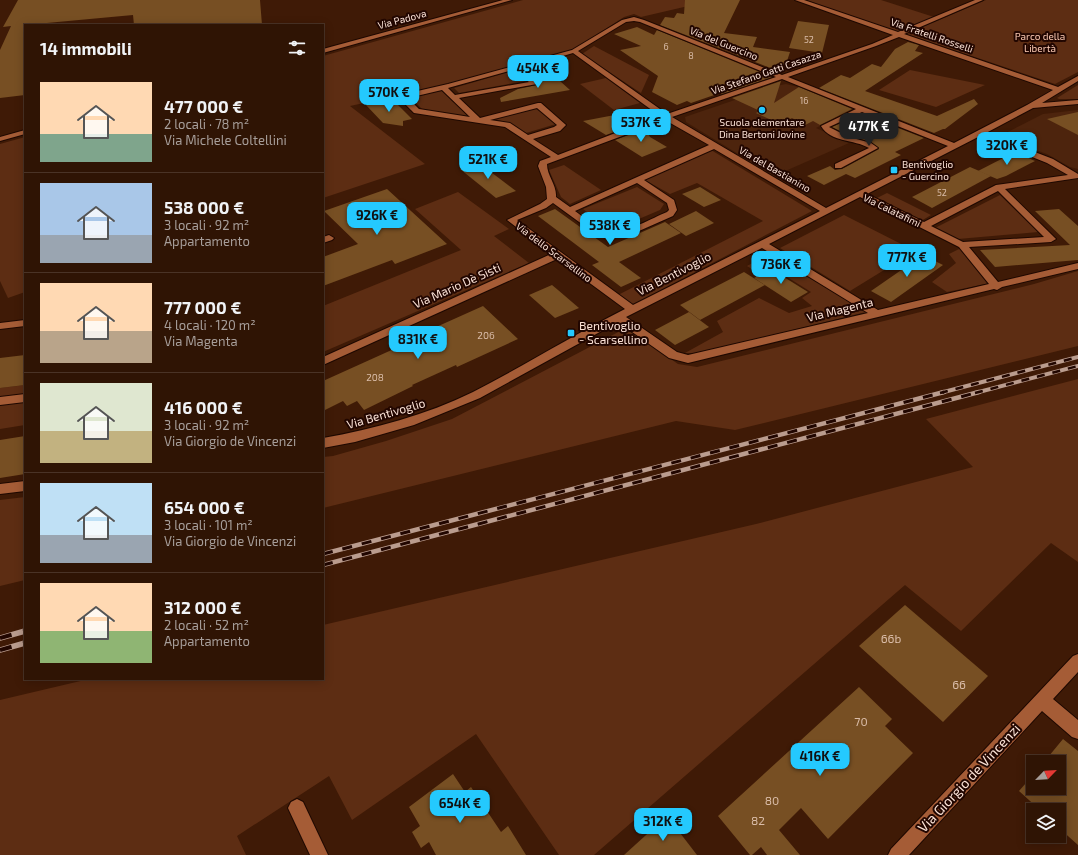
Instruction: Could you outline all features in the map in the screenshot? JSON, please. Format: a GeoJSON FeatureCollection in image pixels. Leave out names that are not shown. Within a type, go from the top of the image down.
{"type":"FeatureCollection","features":[{"type":"Feature","properties":{"kind":"street","name":"Via Padova"},"geometry":{"type":"LineString","coordinates":[[324,51],[509,0]]}},
{"type":"Feature","properties":{"kind":"street","name":"Via Fratelli Rosselli"},"geometry":{"type":"LineString","coordinates":[[798,0],[1058,90]]}},
{"type":"Feature","properties":{"kind":"street","name":"Via Stefano Gatti Casazza"},"geometry":{"type":"LineString","coordinates":[[556,157],[874,45],[980,0]]}},
{"type":"Feature","properties":{"kind":"street","name":"Via del Guercino"},"geometry":{"type":"LineString","coordinates":[[574,51],[620,23],[631,19],[642,20],[955,146]]}},
{"type":"Feature","properties":{"kind":"street"},"geometry":{"type":"LineString","coordinates":[[556,157],[507,125],[418,111],[403,97],[444,88],[574,51]]}},
{"type":"Feature","properties":{"kind":"street","name":"Via del Bastianino"},"geometry":{"type":"LineString","coordinates":[[574,51],[666,117],[826,211]]}},
{"type":"Feature","properties":{"kind":"street"},"geometry":{"type":"LineString","coordinates":[[454,98],[535,83],[514,68]]}},
{"type":"Feature","properties":{"kind":"street","name":"Via Bentivoglio"},"geometry":{"type":"LineString","coordinates":[[324,444],[392,427],[438,412],[476,396],[618,317],[955,146],[1030,107],[1078,78]]}},
{"type":"Feature","properties":{"kind":"street"},"geometry":{"type":"LineString","coordinates":[[444,88],[478,121]]}},
{"type":"Feature","properties":{"kind":"street","name":"Via Bentivoglio"},"geometry":{"type":"LineString","coordinates":[[1030,107],[1078,102]]}},
{"type":"Feature","properties":{"kind":"street"},"geometry":{"type":"LineString","coordinates":[[478,121],[538,105],[561,123],[560,127],[556,129],[527,138]]}},
{"type":"Feature","properties":{"kind":"street"},"geometry":{"type":"LineString","coordinates":[[838,166],[874,148],[867,143],[850,140],[831,132],[825,126],[862,109]]}},
{"type":"Feature","properties":{"kind":"street"},"geometry":{"type":"LineString","coordinates":[[0,139],[24,132]]}},
{"type":"Feature","properties":{"kind":"street"},"geometry":{"type":"LineString","coordinates":[[980,133],[1050,161],[1077,176]]}},
{"type":"Feature","properties":{"kind":"street"},"geometry":{"type":"LineString","coordinates":[[568,210],[714,146]]}},
{"type":"Feature","properties":{"kind":"street"},"geometry":{"type":"LineString","coordinates":[[556,157],[547,160],[542,166],[551,188],[552,198],[595,231],[606,235],[629,231],[670,214],[673,210],[671,202],[638,180]]}},
{"type":"Feature","properties":{"kind":"street"},"geometry":{"type":"LineString","coordinates":[[924,226],[999,187],[1077,176]]}},
{"type":"Feature","properties":{"kind":"street"},"geometry":{"type":"LineString","coordinates":[[962,245],[1051,239],[999,187]]}},
{"type":"Feature","properties":{"kind":"street","name":"Via Calatafimi"},"geometry":{"type":"LineString","coordinates":[[860,194],[962,245],[997,286]]}},
{"type":"Feature","properties":{"kind":"street","name":"Via dello Scarsellino"},"geometry":{"type":"LineString","coordinates":[[552,198],[543,206],[511,220],[632,310]]}},
{"type":"Feature","properties":{"kind":"street"},"geometry":{"type":"LineString","coordinates":[[762,244],[877,314]]}},
{"type":"Feature","properties":{"kind":"street","name":"Via Mario Dè Sisti"},"geometry":{"type":"LineString","coordinates":[[324,361],[557,255]]}},
{"type":"Feature","properties":{"kind":"street","name":"Via Magenta"},"geometry":{"type":"LineString","coordinates":[[618,317],[673,355],[688,360],[1078,266]]}},
{"type":"Feature","properties":{"kind":"street"},"geometry":{"type":"LineString","coordinates":[[0,326],[24,323]]}},
{"type":"Feature","properties":{"kind":"street"},"geometry":{"type":"LineString","coordinates":[[0,400],[24,398]]}},
{"type":"Feature","properties":{"kind":"street"},"geometry":{"type":"LineString","coordinates":[[0,489],[24,486]]}},
{"type":"Feature","properties":{"kind":"street","name":"Via Giorgio de Vincenzi"},"geometry":{"type":"LineString","coordinates":[[897,855],[1078,662]]}},
{"type":"Feature","properties":{"kind":"street"},"geometry":{"type":"LineString","coordinates":[[1041,700],[1078,731]]}},
{"type":"Feature","properties":{"kind":"street"},"geometry":{"type":"LineString","coordinates":[[297,808],[319,855]]}},
{"type":"Feature","properties":{"kind":"shaded area"},"geometry":{"type":"Polygon","coordinates":[[[786,84],[798,87],[853,109],[816,128],[849,143],[774,176],[686,122],[685,117],[776,86],[786,84]]]}},
{"type":"Feature","properties":{"kind":"shaded area"},"geometry":{"type":"Polygon","coordinates":[[[1078,110],[1078,169],[1070,167],[1047,154],[1014,142],[1004,134],[1043,114],[1078,110]]]}},
{"type":"Feature","properties":{"kind":"green space"},"geometry":{"type":"Polygon","coordinates":[[[523,0],[714,0],[641,17],[634,14],[624,17],[573,50],[443,86],[350,106],[425,164],[324,198],[324,56],[523,0]]]}},
{"type":"Feature","properties":{"kind":"green space"},"geometry":{"type":"Polygon","coordinates":[[[806,0],[881,0],[934,17],[899,32],[806,0]]]}},
{"type":"Feature","properties":{"kind":"green space","name":"Parco della Libertà"},"geometry":{"type":"Polygon","coordinates":[[[986,0],[1078,0],[1078,72],[1055,84],[906,34],[986,0]]]}},
{"type":"Feature","properties":{"kind":"green space"},"geometry":{"type":"Polygon","coordinates":[[[594,46],[649,75],[641,93],[582,54],[594,46]]]}},
{"type":"Feature","properties":{"kind":"green space"},"geometry":{"type":"Polygon","coordinates":[[[910,70],[985,85],[936,107],[879,90],[910,70]]]}},
{"type":"Feature","properties":{"kind":"green space"},"geometry":{"type":"Polygon","coordinates":[[[513,71],[525,81],[459,93],[454,88],[513,71]]]}},
{"type":"Feature","properties":{"kind":"green space"},"geometry":{"type":"Polygon","coordinates":[[[606,78],[640,103],[614,110],[580,84],[606,78]]]}},
{"type":"Feature","properties":{"kind":"green space"},"geometry":{"type":"Polygon","coordinates":[[[1078,85],[1078,99],[1057,98],[1078,85]]]}},
{"type":"Feature","properties":{"kind":"green space"},"geometry":{"type":"Polygon","coordinates":[[[441,90],[469,117],[422,109],[410,97],[441,90]]]}},
{"type":"Feature","properties":{"kind":"green space"},"geometry":{"type":"Polygon","coordinates":[[[535,108],[556,124],[526,133],[512,124],[495,119],[535,108]]]}},
{"type":"Feature","properties":{"kind":"green space"},"geometry":{"type":"Polygon","coordinates":[[[24,137],[24,292],[8,298],[0,281],[0,144],[24,137]]]}},
{"type":"Feature","properties":{"kind":"green space"},"geometry":{"type":"Polygon","coordinates":[[[711,150],[812,211],[632,305],[618,295],[763,221],[697,183],[670,194],[645,180],[711,150]]]}},
{"type":"Feature","properties":{"kind":"green space"},"geometry":{"type":"Polygon","coordinates":[[[564,165],[601,190],[570,204],[561,197],[549,170],[564,165]]]}},
{"type":"Feature","properties":{"kind":"green space"},"geometry":{"type":"Polygon","coordinates":[[[637,187],[664,204],[660,210],[620,227],[607,227],[583,209],[637,187]]]}},
{"type":"Feature","properties":{"kind":"green space"},"geometry":{"type":"Polygon","coordinates":[[[458,192],[509,229],[494,236],[529,263],[324,352],[324,306],[461,250],[415,209],[458,192]]]}},
{"type":"Feature","properties":{"kind":"green space"},"geometry":{"type":"Polygon","coordinates":[[[887,193],[931,215],[921,221],[877,198],[887,193]]]}},
{"type":"Feature","properties":{"kind":"green space"},"geometry":{"type":"Polygon","coordinates":[[[1000,195],[1038,232],[958,239],[935,228],[1000,195]]]}},
{"type":"Feature","properties":{"kind":"green space"},"geometry":{"type":"Polygon","coordinates":[[[844,215],[915,251],[850,291],[780,248],[844,215]]]}},
{"type":"Feature","properties":{"kind":"green space"},"geometry":{"type":"Polygon","coordinates":[[[961,248],[990,283],[947,292],[932,282],[956,263],[949,254],[961,248]]]}},
{"type":"Feature","properties":{"kind":"green space"},"geometry":{"type":"Polygon","coordinates":[[[771,253],[866,312],[698,353],[685,353],[723,332],[717,321],[759,298],[789,313],[812,306],[802,298],[811,292],[771,267],[758,273],[747,266],[771,253]]]}},
{"type":"Feature","properties":{"kind":"green space"},"geometry":{"type":"Polygon","coordinates":[[[1078,271],[1078,346],[735,430],[676,421],[324,508],[324,457],[333,456],[386,441],[452,419],[626,328],[678,364],[697,367],[1034,284],[1078,271]]]}},
{"type":"Feature","properties":{"kind":"green space"},"geometry":{"type":"Polygon","coordinates":[[[1078,379],[1078,562],[1051,543],[961,631],[905,585],[594,855],[559,855],[476,734],[352,820],[329,776],[237,836],[246,855],[0,855],[0,700],[85,680],[324,680],[324,625],[756,524],[973,467],[926,419],[1078,379]]]}},
{"type":"Feature","properties":{"kind":"green space"},"geometry":{"type":"Polygon","coordinates":[[[24,385],[24,425],[0,429],[0,388],[24,385]]]}},
{"type":"Feature","properties":{"kind":"green space"},"geometry":{"type":"Polygon","coordinates":[[[24,497],[24,580],[0,586],[0,500],[24,497]]]}},
{"type":"Feature","properties":{"kind":"building"},"geometry":{"type":"Polygon","coordinates":[[[18,0],[260,0],[262,24],[134,24],[133,15],[24,24],[24,95],[0,98],[0,50],[11,26],[3,27],[18,0]]]}},
{"type":"Feature","properties":{"kind":"building"},"geometry":{"type":"Polygon","coordinates":[[[685,0],[740,0],[724,33],[757,37],[753,47],[790,52],[783,73],[660,25],[665,17],[674,18],[677,13],[684,14],[685,0]]]}},
{"type":"Feature","properties":{"kind":"building"},"geometry":{"type":"Polygon","coordinates":[[[798,21],[829,25],[822,53],[789,48],[798,21]]]}},
{"type":"Feature","properties":{"kind":"building"},"geometry":{"type":"Polygon","coordinates":[[[637,27],[654,35],[657,30],[772,77],[722,94],[720,93],[691,103],[687,101],[677,105],[652,92],[658,76],[620,50],[641,46],[614,34],[637,27]]]}},
{"type":"Feature","properties":{"kind":"building"},"geometry":{"type":"Polygon","coordinates":[[[908,42],[919,45],[915,51],[923,53],[865,91],[937,116],[974,99],[978,104],[945,129],[934,133],[819,88],[841,75],[850,78],[872,64],[881,67],[895,49],[908,42]]]}},
{"type":"Feature","properties":{"kind":"building"},"geometry":{"type":"Polygon","coordinates":[[[551,73],[570,90],[501,102],[500,98],[518,89],[537,85],[537,80],[551,73]]]}},
{"type":"Feature","properties":{"kind":"building"},"geometry":{"type":"Polygon","coordinates":[[[781,81],[774,103],[799,87],[852,109],[820,125],[813,121],[805,125],[792,118],[780,124],[756,113],[760,111],[732,98],[781,81]]]}},
{"type":"Feature","properties":{"kind":"building"},"geometry":{"type":"Polygon","coordinates":[[[392,99],[412,119],[403,121],[403,126],[383,123],[366,105],[392,99]]]}},
{"type":"Feature","properties":{"kind":"building"},"geometry":{"type":"Polygon","coordinates":[[[636,111],[641,122],[606,135],[583,121],[636,111]]]}},
{"type":"Feature","properties":{"kind":"building"},"geometry":{"type":"Polygon","coordinates":[[[1078,112],[1078,135],[1047,119],[1078,112]]]}},
{"type":"Feature","properties":{"kind":"building"},"geometry":{"type":"Polygon","coordinates":[[[862,114],[924,138],[895,152],[901,155],[855,178],[846,174],[824,185],[807,176],[830,166],[835,170],[842,169],[879,149],[871,142],[850,136],[832,127],[862,114]]]}},
{"type":"Feature","properties":{"kind":"building"},"geometry":{"type":"Polygon","coordinates":[[[645,129],[650,137],[667,147],[642,157],[615,140],[645,129]]]}},
{"type":"Feature","properties":{"kind":"building"},"geometry":{"type":"Polygon","coordinates":[[[1015,152],[1035,161],[997,179],[978,171],[1015,152]]]}},
{"type":"Feature","properties":{"kind":"building"},"geometry":{"type":"Polygon","coordinates":[[[479,163],[516,191],[496,198],[460,169],[479,163]]]}},
{"type":"Feature","properties":{"kind":"building"},"geometry":{"type":"Polygon","coordinates":[[[970,167],[991,176],[932,208],[912,197],[970,167]]]}},
{"type":"Feature","properties":{"kind":"building"},"geometry":{"type":"Polygon","coordinates":[[[700,187],[721,200],[704,207],[682,194],[700,187]]]}},
{"type":"Feature","properties":{"kind":"building"},"geometry":{"type":"Polygon","coordinates":[[[387,189],[447,244],[395,264],[392,260],[324,286],[324,257],[358,244],[324,211],[387,189]]]}},
{"type":"Feature","properties":{"kind":"building"},"geometry":{"type":"Polygon","coordinates":[[[555,209],[608,247],[665,222],[681,233],[619,262],[641,278],[621,287],[592,265],[599,262],[538,216],[555,209]]]}},
{"type":"Feature","properties":{"kind":"building"},"geometry":{"type":"Polygon","coordinates":[[[1059,209],[1078,226],[1078,260],[995,267],[980,250],[1070,245],[1035,211],[1059,209]]]}},
{"type":"Feature","properties":{"kind":"building"},"geometry":{"type":"Polygon","coordinates":[[[696,211],[714,223],[686,236],[669,224],[696,211]]]}},
{"type":"Feature","properties":{"kind":"building"},"geometry":{"type":"Polygon","coordinates":[[[923,255],[943,265],[891,302],[871,291],[923,255]]]}},
{"type":"Feature","properties":{"kind":"building"},"geometry":{"type":"Polygon","coordinates":[[[771,269],[808,292],[791,302],[754,278],[771,269]]]}},
{"type":"Feature","properties":{"kind":"building"},"geometry":{"type":"Polygon","coordinates":[[[744,272],[765,285],[700,320],[680,305],[744,272]]]}},
{"type":"Feature","properties":{"kind":"building"},"geometry":{"type":"Polygon","coordinates":[[[552,285],[579,308],[555,318],[529,295],[552,285]]]}},
{"type":"Feature","properties":{"kind":"building"},"geometry":{"type":"Polygon","coordinates":[[[483,306],[518,339],[457,367],[456,365],[412,385],[413,386],[364,410],[357,401],[347,406],[343,401],[324,410],[324,381],[427,334],[425,332],[483,306]]]}},
{"type":"Feature","properties":{"kind":"building"},"geometry":{"type":"Polygon","coordinates":[[[689,312],[709,327],[675,345],[655,330],[689,312]]]}},
{"type":"Feature","properties":{"kind":"building"},"geometry":{"type":"Polygon","coordinates":[[[24,355],[24,385],[0,388],[0,358],[24,355]]]}},
{"type":"Feature","properties":{"kind":"building"},"geometry":{"type":"Polygon","coordinates":[[[24,436],[24,474],[0,478],[0,440],[24,436]]]}},
{"type":"Feature","properties":{"kind":"building"},"geometry":{"type":"Polygon","coordinates":[[[905,605],[988,676],[943,722],[859,646],[905,605]]]}},
{"type":"Feature","properties":{"kind":"building"},"geometry":{"type":"Polygon","coordinates":[[[859,687],[892,719],[885,726],[913,753],[828,839],[801,808],[779,830],[800,855],[767,855],[761,847],[750,855],[718,816],[859,687]]]}},
{"type":"Feature","properties":{"kind":"building"},"geometry":{"type":"Polygon","coordinates":[[[1063,739],[1078,751],[1078,845],[1066,834],[1066,803],[1032,803],[1019,791],[1026,783],[1026,795],[1066,795],[1066,755],[1050,755],[1063,739]]]}},
{"type":"Feature","properties":{"kind":"building"},"geometry":{"type":"Polygon","coordinates":[[[453,774],[465,792],[471,787],[501,832],[508,826],[526,855],[436,855],[429,842],[421,848],[412,832],[420,826],[409,807],[453,774]]]}},
{"type":"Feature","properties":{"kind":"building"},"geometry":{"type":"Polygon","coordinates":[[[667,816],[697,855],[624,855],[667,816]]]}},
{"type":"Feature","properties":{"kind":"railway"},"geometry":{"type":"LineString","coordinates":[[940,393],[1078,357]]}},
{"type":"Feature","properties":{"kind":"railway"},"geometry":{"type":"LineString","coordinates":[[975,393],[1078,366]]}},
{"type":"Feature","properties":{"kind":"railway"},"geometry":{"type":"LineString","coordinates":[[324,554],[944,392]]}},
{"type":"Feature","properties":{"kind":"railway"},"geometry":{"type":"LineString","coordinates":[[324,565],[979,392]]}},
{"type":"Feature","properties":{"kind":"railway"},"geometry":{"type":"LineString","coordinates":[[0,638],[24,631]]}},
{"type":"Feature","properties":{"kind":"railway"},"geometry":{"type":"LineString","coordinates":[[0,650],[24,643]]}},
{"type":"Feature","properties":{"kind":"place","name":"Scuola elementare Dina Bertoni Jovine"},"geometry":{"type":"Point","coordinates":[762,110]}},
{"type":"Feature","properties":{"kind":"place","name":"Bentivoglio - Guercino"},"geometry":{"type":"Point","coordinates":[894,170]}},
{"type":"Feature","properties":{"kind":"place","name":"Bentivoglio - Scarsellino"},"geometry":{"type":"Point","coordinates":[571,333]}}]}
